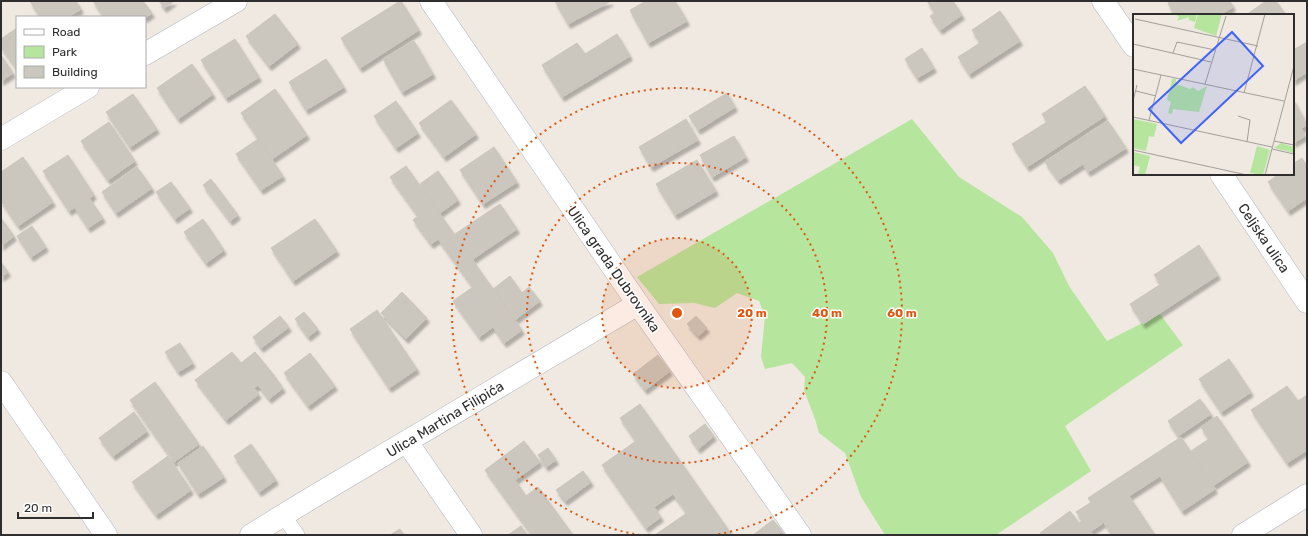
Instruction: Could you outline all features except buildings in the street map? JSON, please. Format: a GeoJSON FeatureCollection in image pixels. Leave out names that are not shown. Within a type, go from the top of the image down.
{"type":"FeatureCollection","features":[{"type":"Feature","properties":{"kind":"street"},"geometry":{"type":"LineString","coordinates":[[146,53],[236,1]]}},
{"type":"Feature","properties":{"kind":"street","name":"Ulica grada Dubrovnika"},"geometry":{"type":"LineString","coordinates":[[431,1],[638,304],[800,535]]}},
{"type":"Feature","properties":{"kind":"street"},"geometry":{"type":"LineString","coordinates":[[1103,1],[1133,45]]}},
{"type":"Feature","properties":{"kind":"street"},"geometry":{"type":"LineString","coordinates":[[1,139],[86,88]]}},
{"type":"Feature","properties":{"kind":"street","name":"Celjska ulica"},"geometry":{"type":"LineString","coordinates":[[1221,175],[1307,302]]}},
{"type":"Feature","properties":{"kind":"street","name":"Ulica Martina Filipića"},"geometry":{"type":"LineString","coordinates":[[251,535],[638,304]]}},
{"type":"Feature","properties":{"kind":"street"},"geometry":{"type":"LineString","coordinates":[[1,382],[106,535]]}},
{"type":"Feature","properties":{"kind":"street"},"geometry":{"type":"LineString","coordinates":[[407,442],[471,535]]}},
{"type":"Feature","properties":{"kind":"street"},"geometry":{"type":"LineString","coordinates":[[1242,535],[1307,495]]}},
{"type":"Feature","properties":{"kind":"lane"},"geometry":{"type":"LineString","coordinates":[[284,515],[297,535]]}},
{"type":"Feature","properties":{"kind":"green space"},"geometry":{"type":"Polygon","coordinates":[[[912,119],[959,177],[1022,217],[1053,253],[1069,286],[1107,341],[1160,314],[1183,345],[1065,426],[1091,471],[996,535],[885,535],[861,497],[845,453],[819,433],[804,390],[805,377],[792,363],[765,369],[761,357],[765,316],[759,301],[737,293],[715,308],[694,303],[659,304],[637,277],[912,119]]]}}]}
